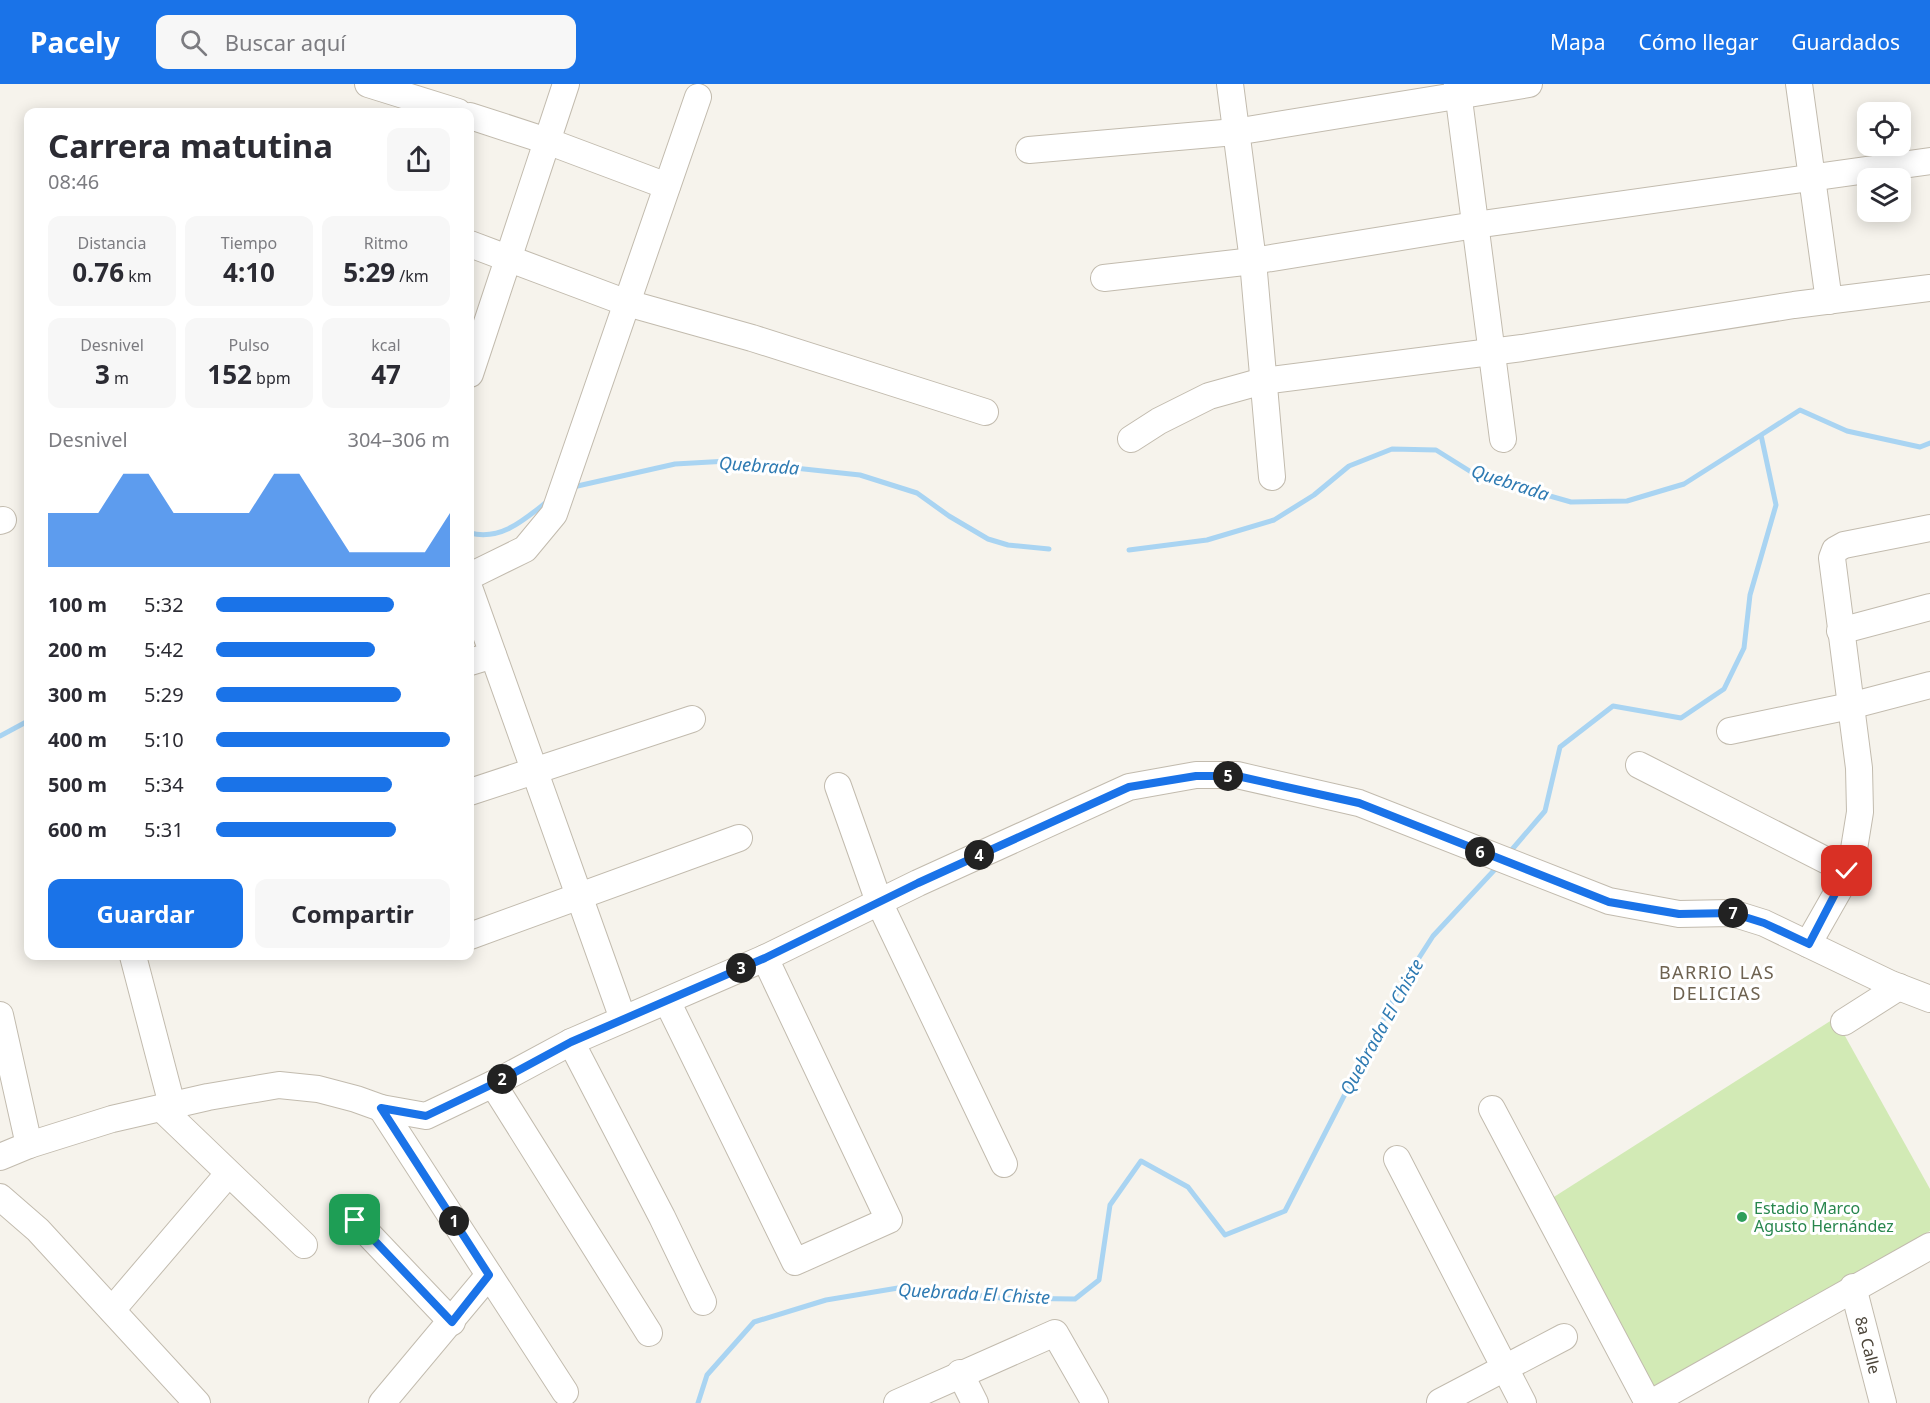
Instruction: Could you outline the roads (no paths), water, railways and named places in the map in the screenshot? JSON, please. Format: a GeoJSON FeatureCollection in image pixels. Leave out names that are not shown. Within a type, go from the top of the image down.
{"type":"FeatureCollection","features":[{"type":"Feature","properties":{"kind":"street"},"geometry":{"type":"LineString","coordinates":[[368,84],[445,108]]}},
{"type":"Feature","properties":{"kind":"street"},"geometry":{"type":"LineString","coordinates":[[474,362],[566,84]]}},
{"type":"Feature","properties":{"kind":"street"},"geometry":{"type":"LineString","coordinates":[[1230,84],[1253,261],[1272,477]]}},
{"type":"Feature","properties":{"kind":"street"},"geometry":{"type":"LineString","coordinates":[[1029,150],[1236,132],[1458,89],[1529,84]]}},
{"type":"Feature","properties":{"kind":"street"},"geometry":{"type":"LineString","coordinates":[[1799,84],[1829,301]]}},
{"type":"Feature","properties":{"kind":"street"},"geometry":{"type":"LineString","coordinates":[[1458,89],[1503,439]]}},
{"type":"Feature","properties":{"kind":"street"},"geometry":{"type":"LineString","coordinates":[[474,574],[525,549],[554,514],[698,97]]}},
{"type":"Feature","properties":{"kind":"street"},"geometry":{"type":"LineString","coordinates":[[474,117],[547,141],[667,186]]}},
{"type":"Feature","properties":{"kind":"street"},"geometry":{"type":"LineString","coordinates":[[1104,278],[1253,261],[1474,225],[1812,180],[1930,161]]}},
{"type":"Feature","properties":{"kind":"street"},"geometry":{"type":"LineString","coordinates":[[474,245],[627,303],[752,338],[985,411]]}},
{"type":"Feature","properties":{"kind":"street"},"geometry":{"type":"LineString","coordinates":[[1131,439],[1159,421],[1209,396],[1263,381],[1491,352],[1930,288]]}},
{"type":"Feature","properties":{"kind":"street"},"geometry":{"type":"LineString","coordinates":[[1809,944],[1847,871],[1854,849],[1860,812],[1858,768],[1832,558],[1835,550],[1845,545],[1930,528]]}},
{"type":"Feature","properties":{"kind":"street"},"geometry":{"type":"LineString","coordinates":[[1840,631],[1930,606]]}},
{"type":"Feature","properties":{"kind":"street"},"geometry":{"type":"LineString","coordinates":[[474,615],[481,658],[534,771],[623,1018]]}},
{"type":"Feature","properties":{"kind":"street"},"geometry":{"type":"LineString","coordinates":[[1730,731],[1850,706],[1930,685]]}},
{"type":"Feature","properties":{"kind":"street"},"geometry":{"type":"LineString","coordinates":[[474,791],[692,719]]}},
{"type":"Feature","properties":{"kind":"street"},"geometry":{"type":"LineString","coordinates":[[1639,765],[1847,871]]}},
{"type":"Feature","properties":{"kind":"street"},"geometry":{"type":"LineString","coordinates":[[0,1157],[29,1145],[112,1119],[279,1085],[318,1089],[381,1108],[426,1116],[493,1084],[571,1042],[765,958],[879,902],[1129,787],[1196,776],[1237,776],[1359,803],[1609,902],[1679,914],[1732,913],[1764,923],[1899,987],[1930,999]]}},
{"type":"Feature","properties":{"kind":"street"},"geometry":{"type":"LineString","coordinates":[[838,786],[879,902],[1004,1164]]}},
{"type":"Feature","properties":{"kind":"street"},"geometry":{"type":"LineString","coordinates":[[474,935],[738,838]]}},
{"type":"Feature","properties":{"kind":"street"},"geometry":{"type":"LineString","coordinates":[[667,1001],[795,1262],[889,1220],[765,958]]}},
{"type":"Feature","properties":{"kind":"street"},"geometry":{"type":"LineString","coordinates":[[134,960],[166,1107],[228,1174],[304,1245]]}},
{"type":"Feature","properties":{"kind":"street"},"geometry":{"type":"LineString","coordinates":[[1844,1022],[1899,987]]}},
{"type":"Feature","properties":{"kind":"street"},"geometry":{"type":"LineString","coordinates":[[0,1015],[29,1145]]}},
{"type":"Feature","properties":{"kind":"street"},"geometry":{"type":"LineString","coordinates":[[571,1042],[663,1217],[703,1302]]}},
{"type":"Feature","properties":{"kind":"street"},"geometry":{"type":"LineString","coordinates":[[493,1084],[649,1333]]}},
{"type":"Feature","properties":{"kind":"street"},"geometry":{"type":"LineString","coordinates":[[381,1108],[565,1392]]}},
{"type":"Feature","properties":{"kind":"street"},"geometry":{"type":"LineString","coordinates":[[1492,1110],[1649,1403],[1852,1287],[1930,1246]]}},
{"type":"Feature","properties":{"kind":"street"},"geometry":{"type":"LineString","coordinates":[[1397,1159],[1523,1403]]}},
{"type":"Feature","properties":{"kind":"street"},"geometry":{"type":"LineString","coordinates":[[112,1310],[228,1174]]}},
{"type":"Feature","properties":{"kind":"street"},"geometry":{"type":"LineString","coordinates":[[0,1197],[38,1230],[198,1403]]}},
{"type":"Feature","properties":{"kind":"street"},"geometry":{"type":"LineString","coordinates":[[355,1220],[452,1322]]}},
{"type":"Feature","properties":{"kind":"street"},"geometry":{"type":"LineString","coordinates":[[382,1403],[489,1275]]}},
{"type":"Feature","properties":{"kind":"street","name":"8a Calle"},"geometry":{"type":"LineString","coordinates":[[1852,1287],[1883,1403]]}},
{"type":"Feature","properties":{"kind":"street"},"geometry":{"type":"LineString","coordinates":[[897,1403],[960,1373],[1055,1333],[1095,1403]]}},
{"type":"Feature","properties":{"kind":"street"},"geometry":{"type":"LineString","coordinates":[[1440,1402],[1564,1337]]}},
{"type":"Feature","properties":{"kind":"street"},"geometry":{"type":"LineString","coordinates":[[960,1373],[975,1403]]}},
{"type":"Feature","properties":{"kind":"waterway","name":"Quebrada El Chiste"},"geometry":{"type":"LineString","coordinates":[[1509,853],[1545,811],[1560,747],[1613,706],[1681,718],[1724,689],[1744,648],[1750,595],[1776,505],[1761,435],[1800,410],[1847,431],[1920,447],[1930,443]]}},
{"type":"Feature","properties":{"kind":"waterway","name":"Quebrada"},"geometry":{"type":"LineString","coordinates":[[1129,550],[1207,540],[1274,520],[1314,495],[1349,466],[1392,449],[1436,450],[1476,475],[1571,502],[1627,501],[1684,484],[1761,435]]}},
{"type":"Feature","properties":{"kind":"waterway","name":"Quebrada"},"geometry":{"type":"LineString","coordinates":[[573,487],[675,464],[728,461],[860,475],[917,493],[949,516],[988,539],[1008,545],[1049,549]]}},
{"type":"Feature","properties":{"kind":"waterway","name":"Quebrada"},"geometry":{"type":"LineString","coordinates":[[474,534],[492,534],[512,527],[549,500]]}},
{"type":"Feature","properties":{"kind":"waterway","name":"Quebrada"},"geometry":{"type":"LineString","coordinates":[[0,736],[24,723]]}},
{"type":"Feature","properties":{"kind":"waterway","name":"Quebrada El Chiste"},"geometry":{"type":"LineString","coordinates":[[698,1403],[707,1375],[754,1322],[826,1300],[904,1287],[1001,1298],[1075,1299],[1099,1280],[1110,1205],[1141,1161],[1188,1187],[1225,1235],[1285,1211],[1399,989],[1433,936],[1499,865]]}},
{"type":"Feature","properties":{"kind":"place","name":"Estadio Marco Agusto Hernández"},"geometry":{"type":"Point","coordinates":[1742,1217]}},
{"type":"Feature","properties":{"kind":"district","name":"BARRIO LAS DELICIAS"},"geometry":{"type":"Point","coordinates":[1717,983]}}]}
